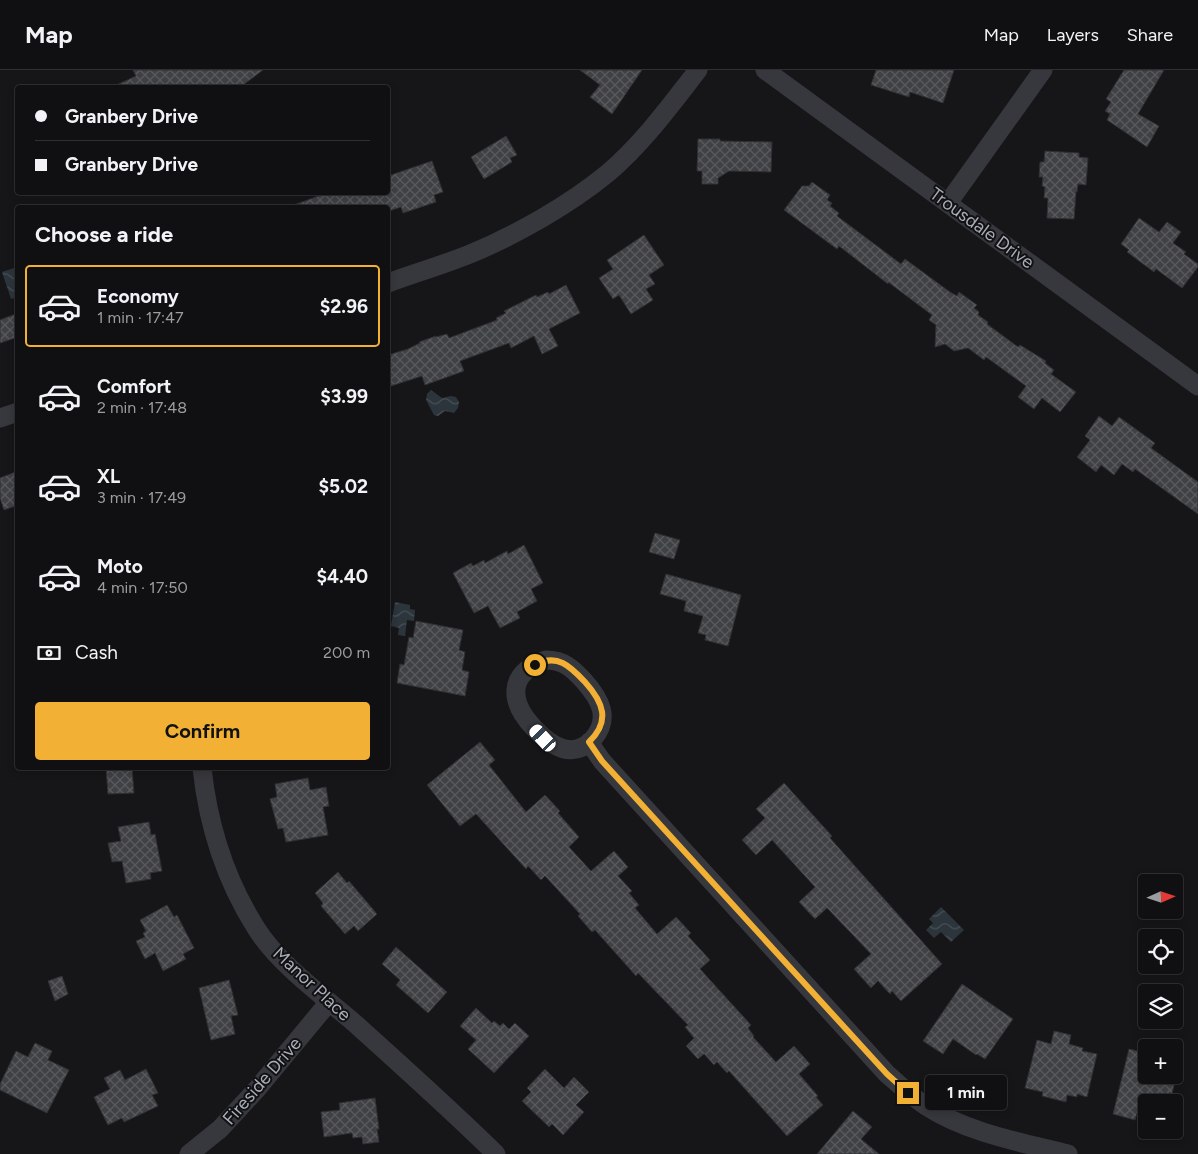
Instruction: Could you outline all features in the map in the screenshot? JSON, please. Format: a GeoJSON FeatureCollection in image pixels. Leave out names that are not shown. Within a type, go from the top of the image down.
{"type":"FeatureCollection","features":[{"type":"Feature","properties":{"kind":"street"},"geometry":{"type":"LineString","coordinates":[[390,282],[489,246],[583,192],[608,173],[645,137],[667,112],[698,70]]}},
{"type":"Feature","properties":{"kind":"street","name":"Trousdale Drive"},"geometry":{"type":"LineString","coordinates":[[766,70],[1198,386]]}},
{"type":"Feature","properties":{"kind":"street"},"geometry":{"type":"LineString","coordinates":[[948,203],[1043,70]]}},
{"type":"Feature","properties":{"kind":"street"},"geometry":{"type":"LineString","coordinates":[[0,418],[15,413]]}},
{"type":"Feature","properties":{"kind":"street"},"geometry":{"type":"LineString","coordinates":[[546,660],[559,661],[570,667],[593,691],[601,703],[602,717],[598,730],[589,742],[576,748],[555,747],[543,738],[525,719],[518,708],[515,695],[517,684],[530,668],[546,660]]}},
{"type":"Feature","properties":{"kind":"street"},"geometry":{"type":"LineString","coordinates":[[589,742],[602,761],[753,928],[887,1074],[908,1093],[926,1106],[962,1124],[989,1134],[1068,1154]]}},
{"type":"Feature","properties":{"kind":"street","name":"Manor Place"},"geometry":{"type":"LineString","coordinates":[[202,770],[217,841],[230,882],[256,929],[267,943],[329,1002],[438,1098],[496,1154]]}},
{"type":"Feature","properties":{"kind":"street","name":"Fireside Drive"},"geometry":{"type":"LineString","coordinates":[[189,1154],[220,1129],[257,1089],[329,1002]]}},
{"type":"Feature","properties":{"kind":"water"},"geometry":{"type":"Polygon","coordinates":[[[14,268],[15,298],[11,299],[2,272],[14,268]]]}},
{"type":"Feature","properties":{"kind":"water"},"geometry":{"type":"Polygon","coordinates":[[[431,390],[442,398],[456,397],[459,402],[458,408],[454,413],[445,411],[438,416],[434,415],[426,400],[427,394],[431,390]]]}},
{"type":"Feature","properties":{"kind":"water"},"geometry":{"type":"Polygon","coordinates":[[[395,602],[410,605],[410,609],[415,610],[414,621],[407,620],[405,636],[398,635],[399,628],[391,626],[395,602]]]}},
{"type":"Feature","properties":{"kind":"water"},"geometry":{"type":"Polygon","coordinates":[[[941,907],[964,930],[951,942],[941,932],[934,938],[926,930],[933,923],[929,919],[941,907]]]}},
{"type":"Feature","properties":{"kind":"building"},"geometry":{"type":"Polygon","coordinates":[[[133,70],[263,70],[243,85],[116,85],[136,76],[133,70]]]}},
{"type":"Feature","properties":{"kind":"building"},"geometry":{"type":"Polygon","coordinates":[[[580,70],[642,70],[612,114],[590,97],[600,85],[580,70]]]}},
{"type":"Feature","properties":{"kind":"building"},"geometry":{"type":"Polygon","coordinates":[[[876,70],[954,70],[943,103],[910,92],[909,97],[871,85],[876,70]]]}},
{"type":"Feature","properties":{"kind":"building"},"geometry":{"type":"Polygon","coordinates":[[[1124,70],[1164,70],[1138,114],[1159,126],[1147,147],[1107,120],[1110,114],[1105,111],[1111,102],[1106,99],[1124,70]]]}},
{"type":"Feature","properties":{"kind":"building"},"geometry":{"type":"Polygon","coordinates":[[[506,136],[517,155],[510,158],[512,162],[484,179],[471,157],[506,136]]]}},
{"type":"Feature","properties":{"kind":"building"},"geometry":{"type":"Polygon","coordinates":[[[698,139],[772,142],[771,172],[729,171],[718,178],[718,184],[702,184],[702,171],[697,171],[698,139]]]}},
{"type":"Feature","properties":{"kind":"building"},"geometry":{"type":"Polygon","coordinates":[[[1045,151],[1079,153],[1079,157],[1088,158],[1086,185],[1078,184],[1076,192],[1074,219],[1047,218],[1048,198],[1044,198],[1045,187],[1042,186],[1043,177],[1039,177],[1040,162],[1044,162],[1045,151]]]}},
{"type":"Feature","properties":{"kind":"building"},"geometry":{"type":"Polygon","coordinates":[[[432,161],[443,192],[434,195],[436,202],[403,213],[401,207],[390,211],[390,205],[294,205],[321,195],[390,195],[390,175],[432,161]]]}},
{"type":"Feature","properties":{"kind":"building"},"geometry":{"type":"Polygon","coordinates":[[[812,182],[830,195],[827,200],[832,203],[830,206],[839,213],[837,216],[901,264],[905,259],[950,292],[957,296],[959,292],[977,305],[974,308],[979,312],[978,315],[988,322],[987,324],[1018,347],[1020,345],[1046,361],[1045,363],[1054,370],[1051,374],[1076,392],[1060,412],[1042,398],[1034,409],[1018,397],[1026,386],[986,357],[984,360],[968,348],[954,351],[945,344],[935,347],[936,325],[929,320],[932,315],[839,246],[837,249],[784,210],[802,186],[809,186],[812,182]]]}},
{"type":"Feature","properties":{"kind":"building"},"geometry":{"type":"Polygon","coordinates":[[[1139,218],[1159,232],[1167,222],[1181,232],[1173,243],[1198,264],[1198,267],[1182,288],[1156,269],[1154,272],[1127,252],[1129,250],[1121,244],[1139,218]]]}},
{"type":"Feature","properties":{"kind":"building"},"geometry":{"type":"Polygon","coordinates":[[[644,235],[664,265],[649,275],[655,284],[646,289],[653,300],[631,314],[619,295],[613,299],[599,278],[613,269],[607,260],[644,235]]]}},
{"type":"Feature","properties":{"kind":"building"},"geometry":{"type":"Polygon","coordinates":[[[566,285],[580,313],[549,329],[558,346],[542,354],[534,336],[511,348],[509,343],[460,361],[464,371],[425,385],[422,376],[390,386],[390,354],[408,349],[419,342],[436,336],[447,334],[449,338],[497,320],[496,318],[506,313],[504,311],[536,295],[537,297],[548,292],[549,294],[566,285]]]}},
{"type":"Feature","properties":{"kind":"building"},"geometry":{"type":"Polygon","coordinates":[[[15,314],[15,338],[0,343],[0,320],[15,314]]]}},
{"type":"Feature","properties":{"kind":"building"},"geometry":{"type":"Polygon","coordinates":[[[1099,416],[1112,426],[1119,417],[1155,443],[1151,448],[1198,482],[1198,514],[1135,469],[1133,472],[1122,464],[1114,475],[1101,465],[1096,472],[1077,457],[1090,440],[1085,436],[1099,416]]]}},
{"type":"Feature","properties":{"kind":"building"},"geometry":{"type":"Polygon","coordinates":[[[15,472],[15,506],[4,510],[0,498],[0,478],[15,472]]]}},
{"type":"Feature","properties":{"kind":"building"},"geometry":{"type":"Polygon","coordinates":[[[655,533],[680,540],[674,559],[649,552],[655,533]]]}},
{"type":"Feature","properties":{"kind":"building"},"geometry":{"type":"Polygon","coordinates":[[[524,545],[543,583],[531,589],[537,601],[517,612],[520,618],[500,628],[488,606],[474,613],[453,573],[471,563],[473,566],[484,560],[485,563],[507,551],[508,554],[524,545]]]}},
{"type":"Feature","properties":{"kind":"building"},"geometry":{"type":"Polygon","coordinates":[[[666,574],[741,595],[728,646],[705,640],[706,635],[698,633],[703,616],[684,611],[686,601],[660,594],[666,574]]]}},
{"type":"Feature","properties":{"kind":"building"},"geometry":{"type":"Polygon","coordinates":[[[416,621],[463,630],[459,650],[465,652],[462,670],[469,672],[465,696],[397,683],[400,664],[404,665],[409,637],[413,638],[416,621]]]}},
{"type":"Feature","properties":{"kind":"building"},"geometry":{"type":"Polygon","coordinates":[[[480,742],[495,760],[489,765],[526,812],[545,795],[560,811],[558,813],[579,837],[569,847],[591,871],[614,851],[628,867],[618,876],[632,891],[629,893],[639,905],[635,908],[657,934],[676,917],[691,933],[688,936],[710,960],[700,969],[751,1025],[748,1028],[753,1037],[776,1062],[794,1046],[810,1064],[799,1074],[818,1096],[816,1097],[823,1105],[787,1136],[729,1071],[727,1073],[717,1062],[714,1065],[704,1054],[698,1059],[686,1046],[694,1038],[685,1027],[688,1025],[638,973],[636,976],[595,930],[592,932],[578,916],[580,914],[545,876],[541,880],[528,866],[526,869],[476,814],[460,826],[427,785],[480,742]]]}},
{"type":"Feature","properties":{"kind":"building"},"geometry":{"type":"Polygon","coordinates":[[[106,770],[132,770],[134,793],[108,794],[106,770]]]}},
{"type":"Feature","properties":{"kind":"building"},"geometry":{"type":"Polygon","coordinates":[[[308,778],[310,790],[326,787],[329,806],[323,807],[328,835],[286,842],[283,828],[278,829],[270,799],[277,797],[275,784],[308,778]]]}},
{"type":"Feature","properties":{"kind":"building"},"geometry":{"type":"Polygon","coordinates":[[[784,783],[832,836],[830,838],[942,964],[901,1001],[892,991],[890,994],[878,981],[871,988],[854,969],[871,954],[827,908],[815,919],[799,902],[815,887],[772,840],[756,855],[742,840],[765,818],[756,809],[784,783]]]}},
{"type":"Feature","properties":{"kind":"building"},"geometry":{"type":"Polygon","coordinates":[[[149,822],[151,835],[155,834],[162,871],[150,873],[151,879],[126,883],[122,861],[112,862],[108,843],[121,841],[118,827],[149,822]]]}},
{"type":"Feature","properties":{"kind":"building"},"geometry":{"type":"Polygon","coordinates":[[[338,872],[347,883],[349,881],[377,914],[358,931],[354,926],[345,934],[321,906],[323,903],[315,893],[338,872]]]}},
{"type":"Feature","properties":{"kind":"building"},"geometry":{"type":"Polygon","coordinates":[[[167,905],[174,917],[177,915],[194,948],[183,954],[186,959],[163,971],[155,953],[145,959],[136,941],[145,937],[143,933],[146,931],[140,920],[167,905]]]}},
{"type":"Feature","properties":{"kind":"building"},"geometry":{"type":"Polygon","coordinates":[[[396,947],[447,992],[428,1013],[396,985],[400,980],[382,964],[396,947]]]}},
{"type":"Feature","properties":{"kind":"building"},"geometry":{"type":"Polygon","coordinates":[[[62,976],[68,994],[55,1001],[48,981],[62,976]]]}},
{"type":"Feature","properties":{"kind":"building"},"geometry":{"type":"Polygon","coordinates":[[[229,980],[238,1015],[231,1016],[235,1034],[211,1040],[199,988],[229,980]]]}},
{"type":"Feature","properties":{"kind":"building"},"geometry":{"type":"Polygon","coordinates":[[[962,984],[1013,1019],[985,1059],[953,1039],[943,1054],[923,1041],[962,984]]]}},
{"type":"Feature","properties":{"kind":"building"},"geometry":{"type":"Polygon","coordinates":[[[476,1008],[492,1023],[494,1021],[500,1026],[503,1023],[509,1029],[515,1023],[529,1036],[494,1073],[468,1049],[476,1040],[460,1026],[476,1008]]]}},
{"type":"Feature","properties":{"kind":"building"},"geometry":{"type":"Polygon","coordinates":[[[1054,1031],[1071,1035],[1069,1044],[1083,1048],[1082,1051],[1097,1054],[1087,1097],[1077,1094],[1077,1097],[1067,1095],[1066,1102],[1042,1096],[1043,1092],[1025,1088],[1037,1040],[1051,1044],[1054,1031]]]}},
{"type":"Feature","properties":{"kind":"building"},"geometry":{"type":"Polygon","coordinates":[[[35,1043],[52,1051],[48,1060],[69,1070],[47,1113],[0,1090],[0,1084],[16,1051],[28,1057],[35,1043]]]}},
{"type":"Feature","properties":{"kind":"building"},"geometry":{"type":"Polygon","coordinates":[[[1129,1049],[1138,1051],[1138,1084],[1174,1084],[1172,1094],[1138,1094],[1138,1113],[1135,1120],[1113,1114],[1129,1049]]]}},
{"type":"Feature","properties":{"kind":"building"},"geometry":{"type":"Polygon","coordinates":[[[146,1069],[158,1093],[152,1095],[158,1106],[124,1122],[122,1118],[108,1125],[94,1097],[110,1089],[104,1078],[120,1070],[125,1080],[146,1069]]]}},
{"type":"Feature","properties":{"kind":"building"},"geometry":{"type":"Polygon","coordinates":[[[545,1069],[564,1088],[574,1077],[589,1092],[576,1105],[584,1112],[563,1135],[552,1124],[549,1127],[522,1101],[531,1092],[527,1088],[545,1069]]]}},
{"type":"Feature","properties":{"kind":"building"},"geometry":{"type":"Polygon","coordinates":[[[375,1098],[379,1142],[363,1144],[362,1137],[353,1138],[352,1133],[324,1137],[321,1112],[340,1110],[339,1103],[375,1098]]]}},
{"type":"Feature","properties":{"kind":"building"},"geometry":{"type":"Polygon","coordinates":[[[853,1111],[872,1127],[861,1139],[879,1154],[817,1154],[853,1111]]]}},
{"type":"Feature","properties":{"kind":"route"},"geometry":{"type":"LineString","coordinates":[[535,665],[546,660],[559,661],[576,672],[593,691],[601,703],[602,717],[598,730],[589,742],[602,761],[887,1074],[908,1093]]}}]}
